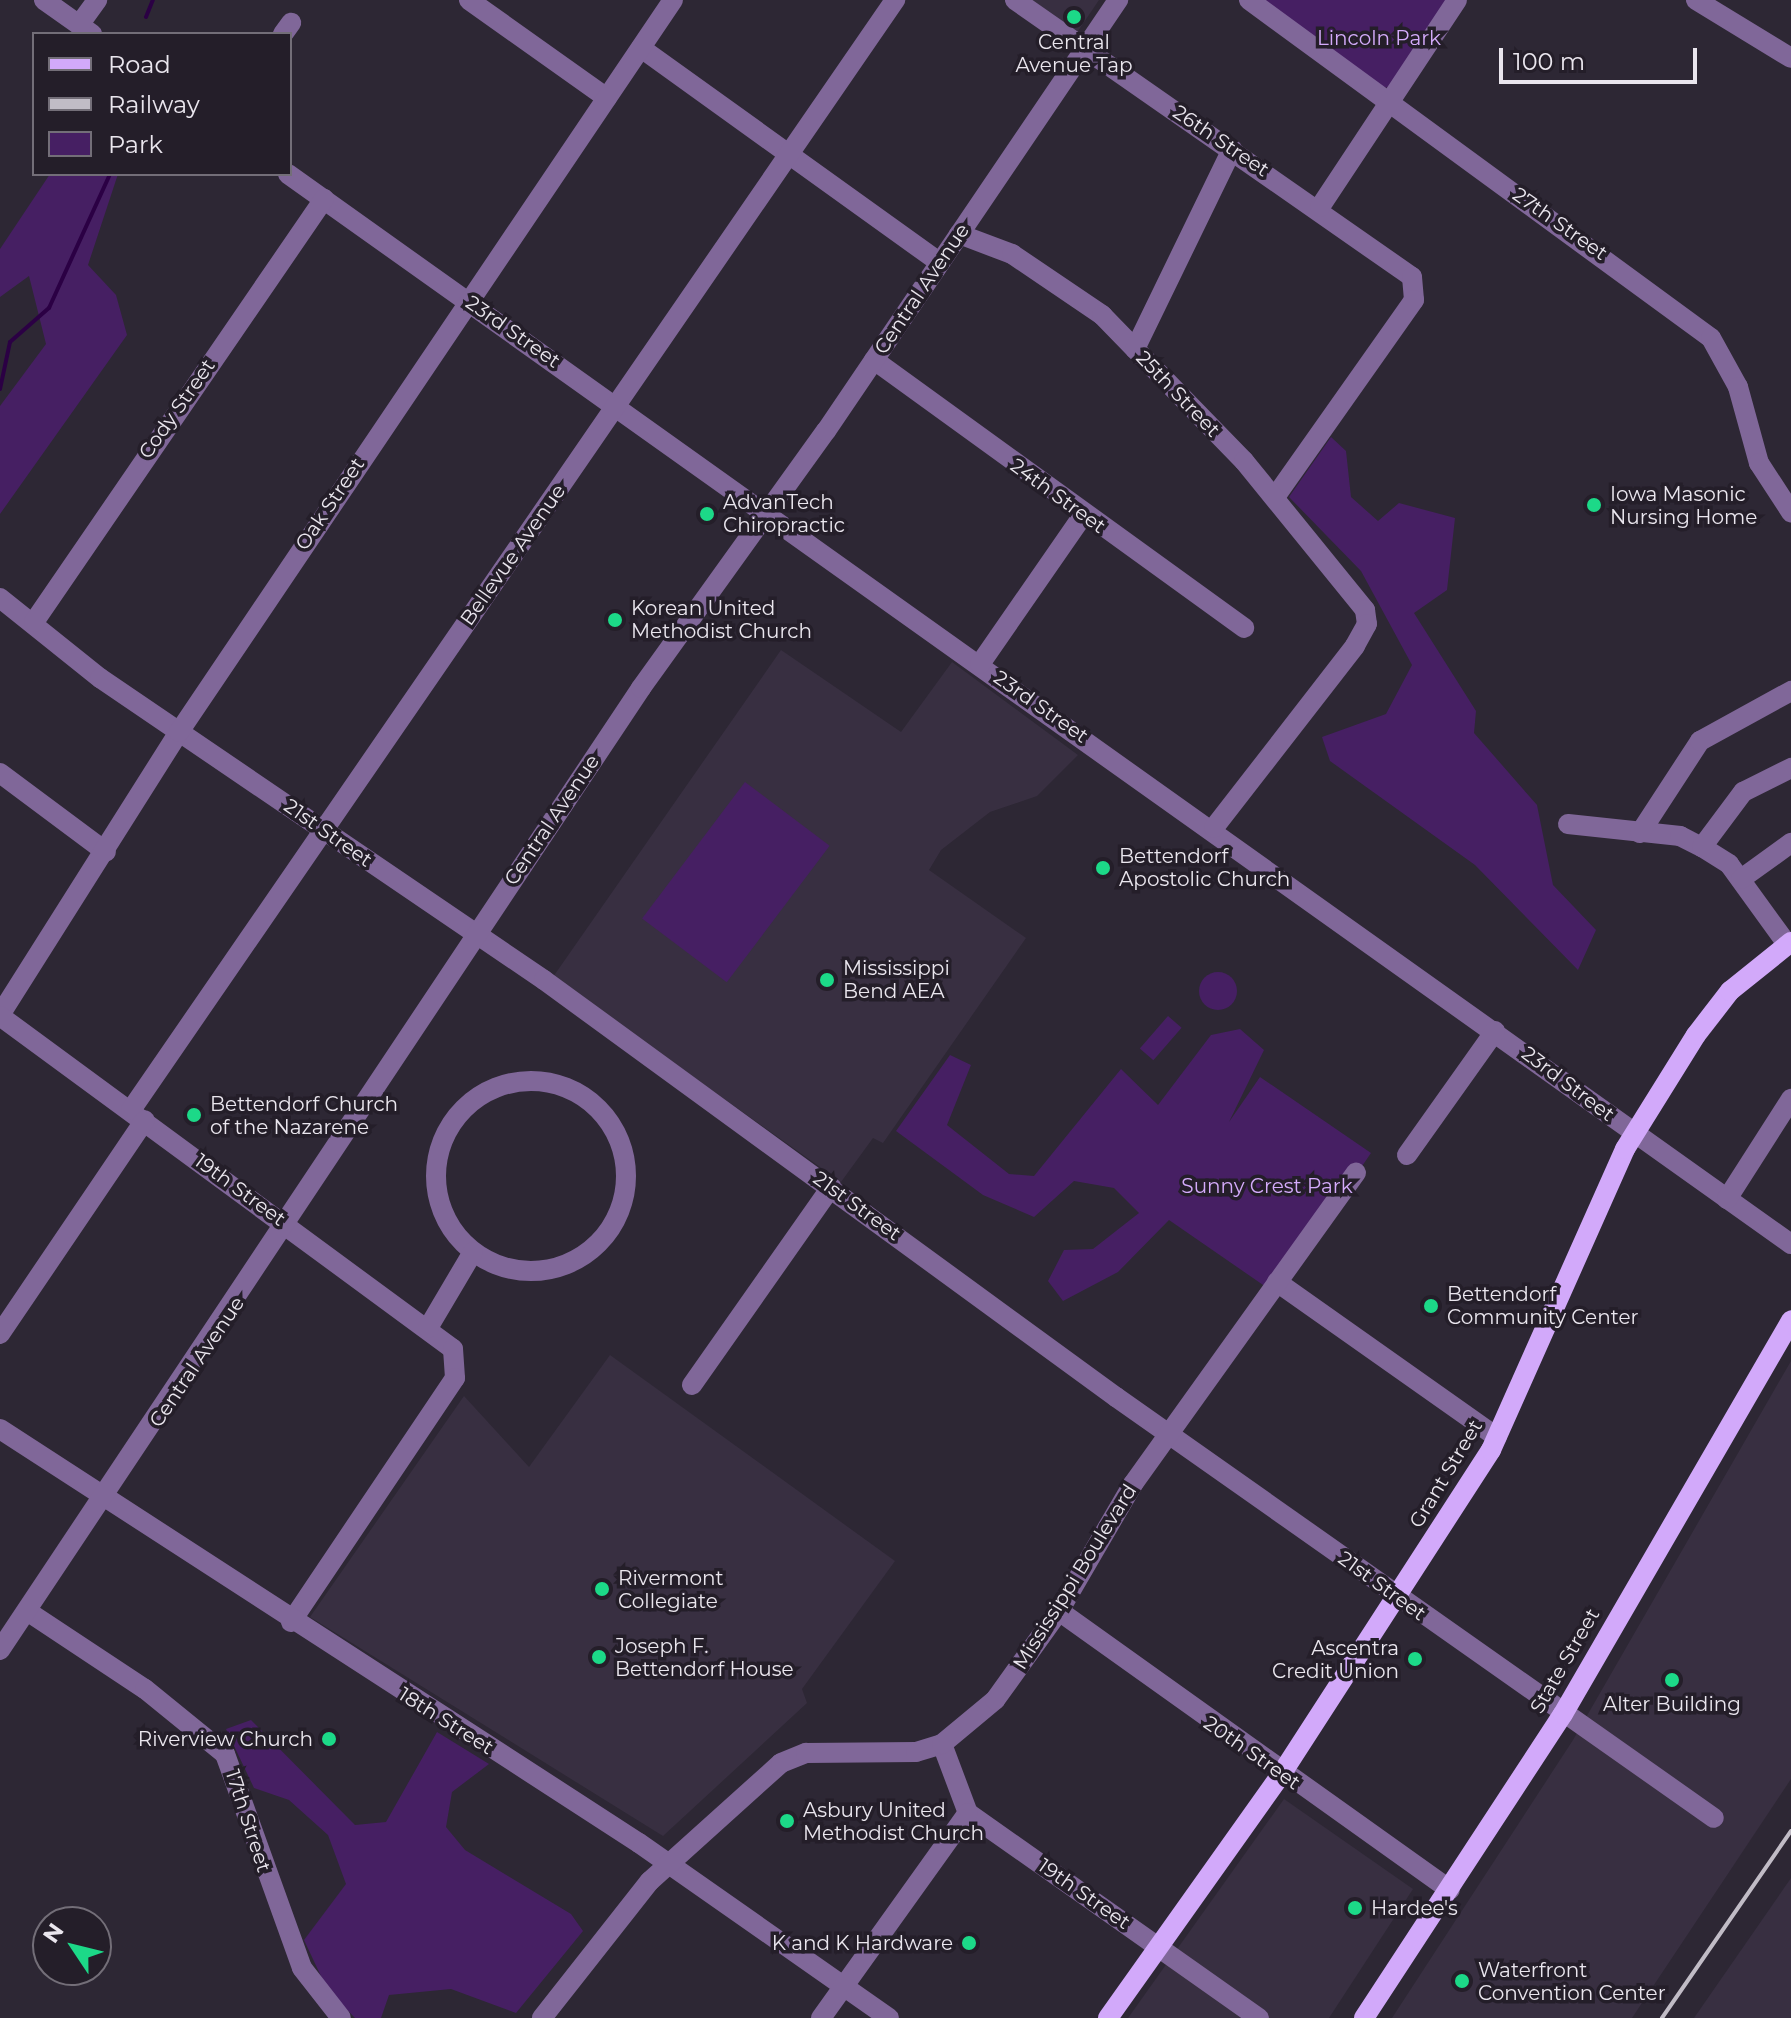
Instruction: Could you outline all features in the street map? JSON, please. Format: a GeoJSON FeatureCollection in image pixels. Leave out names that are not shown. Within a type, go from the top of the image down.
{"type":"FeatureCollection","features":[{"type":"Feature","properties":{"kind":"main road","name":"Grant Street"},"geometry":{"type":"LineString","coordinates":[[1108,2018],[1282,1773],[1399,1599],[1497,1437],[1634,1133],[1723,1000],[1789,943]]}},
{"type":"Feature","properties":{"kind":"main road","name":"State Street"},"geometry":{"type":"LineString","coordinates":[[1364,2018],[1563,1714],[1791,1320]]}},
{"type":"Feature","properties":{"kind":"street"},"geometry":{"type":"LineString","coordinates":[[44,0],[85,30],[97,0]]}},
{"type":"Feature","properties":{"kind":"street"},"geometry":{"type":"LineString","coordinates":[[469,0],[607,98]]}},
{"type":"Feature","properties":{"kind":"street","name":"Oak Street"},"geometry":{"type":"LineString","coordinates":[[0,1016],[179,732],[673,0]]}},
{"type":"Feature","properties":{"kind":"street","name":"Bellevue Avenue"},"geometry":{"type":"LineString","coordinates":[[0,1334],[324,830],[895,0]]}},
{"type":"Feature","properties":{"kind":"street","name":"26th Street"},"geometry":{"type":"LineString","coordinates":[[1015,0],[1399,262],[1417,289],[1275,497]]}},
{"type":"Feature","properties":{"kind":"street","name":"Central Avenue"},"geometry":{"type":"LineString","coordinates":[[0,1650],[105,1501],[288,1226],[472,937],[765,511],[874,360],[1118,0]]}},
{"type":"Feature","properties":{"kind":"street","name":"27th Street"},"geometry":{"type":"LineString","coordinates":[[1249,0],[1711,338],[1738,387],[1759,463],[1791,512]]}},
{"type":"Feature","properties":{"kind":"street"},"geometry":{"type":"LineString","coordinates":[[1320,207],[1457,0]]}},
{"type":"Feature","properties":{"kind":"street"},"geometry":{"type":"LineString","coordinates":[[1696,0],[1791,58]]}},
{"type":"Feature","properties":{"kind":"street"},"geometry":{"type":"LineString","coordinates":[[641,48],[940,263]]}},
{"type":"Feature","properties":{"kind":"street"},"geometry":{"type":"LineString","coordinates":[[1135,349],[1232,149]]}},
{"type":"Feature","properties":{"kind":"street","name":"23rd Street"},"geometry":{"type":"LineString","coordinates":[[291,176],[1214,828],[1791,1244]]}},
{"type":"Feature","properties":{"kind":"street","name":"Cody Street"},"geometry":{"type":"LineString","coordinates":[[34,622],[324,199]]}},
{"type":"Feature","properties":{"kind":"street","name":"25th Street"},"geometry":{"type":"LineString","coordinates":[[959,234],[1058,281],[1135,349],[1275,497],[1359,600],[1367,624],[1355,646],[1214,828]]}},
{"type":"Feature","properties":{"kind":"street","name":"24th Street"},"geometry":{"type":"LineString","coordinates":[[874,360],[1083,515],[1244,628]]}},
{"type":"Feature","properties":{"kind":"street"},"geometry":{"type":"LineString","coordinates":[[980,664],[1083,515]]}},
{"type":"Feature","properties":{"kind":"street","name":"21st Street"},"geometry":{"type":"LineString","coordinates":[[0,598],[34,622],[45,639],[324,830],[472,937],[544,980],[1399,1599],[1714,1818]]}},
{"type":"Feature","properties":{"kind":"street"},"geometry":{"type":"LineString","coordinates":[[1640,833],[1700,741],[1791,691]]}},
{"type":"Feature","properties":{"kind":"street"},"geometry":{"type":"LineString","coordinates":[[1702,847],[1743,792],[1791,768]]}},
{"type":"Feature","properties":{"kind":"street"},"geometry":{"type":"LineString","coordinates":[[0,773],[106,852]]}},
{"type":"Feature","properties":{"kind":"street"},"geometry":{"type":"LineString","coordinates":[[1568,824],[1640,833],[1702,847],[1741,879],[1789,943]]}},
{"type":"Feature","properties":{"kind":"street"},"geometry":{"type":"LineString","coordinates":[[1741,879],[1765,855],[1791,843]]}},
{"type":"Feature","properties":{"kind":"street","name":"19th Street"},"geometry":{"type":"LineString","coordinates":[[0,1016],[453,1349],[455,1378],[291,1622]]}},
{"type":"Feature","properties":{"kind":"street"},"geometry":{"type":"LineString","coordinates":[[1407,1155],[1495,1031]]}},
{"type":"Feature","properties":{"kind":"street"},"geometry":{"type":"LineString","coordinates":[[517,1082],[561,1086],[586,1098],[619,1140],[626,1167],[615,1220],[599,1243],[551,1269],[524,1271],[473,1252],[445,1218],[436,1175],[459,1113],[517,1082]]}},
{"type":"Feature","properties":{"kind":"street"},"geometry":{"type":"LineString","coordinates":[[1727,1199],[1791,1099]]}},
{"type":"Feature","properties":{"kind":"street","name":"Mississippi Boulevard"},"geometry":{"type":"LineString","coordinates":[[542,2018],[668,1863],[781,1763],[806,1753],[916,1752],[942,1744],[995,1700],[1059,1611],[1109,1518],[1356,1173]]}},
{"type":"Feature","properties":{"kind":"street"},"geometry":{"type":"LineString","coordinates":[[692,1385],[831,1187]]}},
{"type":"Feature","properties":{"kind":"street"},"geometry":{"type":"LineString","coordinates":[[428,1328],[473,1252]]}},
{"type":"Feature","properties":{"kind":"street"},"geometry":{"type":"LineString","coordinates":[[1277,1282],[1497,1437]]}},
{"type":"Feature","properties":{"kind":"street","name":"18th Street"},"geometry":{"type":"LineString","coordinates":[[0,1429],[291,1622],[668,1863],[889,2018]]}},
{"type":"Feature","properties":{"kind":"street","name":"17th Street"},"geometry":{"type":"LineString","coordinates":[[27,1611],[152,1694],[225,1754],[302,1968],[341,2018]]}},
{"type":"Feature","properties":{"kind":"street","name":"20th Street"},"geometry":{"type":"LineString","coordinates":[[1059,1611],[1450,1890]]}},
{"type":"Feature","properties":{"kind":"street"},"geometry":{"type":"LineString","coordinates":[[821,2018],[968,1813],[942,1744]]}},
{"type":"Feature","properties":{"kind":"street","name":"19th Street"},"geometry":{"type":"LineString","coordinates":[[968,1813],[1259,2018]]}},
{"type":"Feature","properties":{"kind":"shaded area"},"geometry":{"type":"Polygon","coordinates":[[[1030,0],[1099,0],[1076,34],[1030,0]]]}},
{"type":"Feature","properties":{"kind":"shaded area"},"geometry":{"type":"Polygon","coordinates":[[[781,650],[901,732],[952,662],[1078,755],[1037,796],[990,812],[941,850],[929,870],[1026,938],[883,1143],[873,1138],[841,1182],[553,977],[781,650]]]}},
{"type":"Feature","properties":{"kind":"shaded area","name":"Rivermont Collegiate"},"geometry":{"type":"Polygon","coordinates":[[[610,1355],[895,1561],[802,1689],[807,1703],[663,1836],[310,1617],[464,1396],[529,1467],[610,1355]]]}},
{"type":"Feature","properties":{"kind":"shaded area"},"geometry":{"type":"Polygon","coordinates":[[[1791,1361],[1791,1779],[1632,2018],[1392,2018],[1573,1740],[1791,1361]]]}},
{"type":"Feature","properties":{"kind":"shaded area"},"geometry":{"type":"Polygon","coordinates":[[[1284,1799],[1413,1889],[1329,2018],[1128,2018],[1284,1799]]]}},
{"type":"Feature","properties":{"kind":"shaded area"},"geometry":{"type":"Polygon","coordinates":[[[1791,1878],[1791,2018],[1694,2018],[1791,1878]]]}},
{"type":"Feature","properties":{"kind":"green space","name":"Lincoln Park"},"geometry":{"type":"Polygon","coordinates":[[[1260,0],[1445,0],[1445,7],[1394,86],[1384,88],[1260,0]]]}},
{"type":"Feature","properties":{"kind":"green space"},"geometry":{"type":"Polygon","coordinates":[[[49,176],[117,176],[88,265],[116,295],[127,335],[0,514],[0,406],[46,344],[29,276],[0,297],[0,249],[49,176]]]}},
{"type":"Feature","properties":{"kind":"green space"},"geometry":{"type":"Polygon","coordinates":[[[1331,437],[1346,451],[1351,497],[1378,521],[1399,503],[1455,518],[1447,590],[1414,613],[1476,711],[1474,733],[1537,805],[1553,885],[1596,930],[1578,970],[1475,865],[1330,761],[1322,737],[1386,714],[1412,665],[1361,571],[1289,497],[1331,437]]]}},
{"type":"Feature","properties":{"kind":"green space"},"geometry":{"type":"Polygon","coordinates":[[[745,782],[830,846],[727,982],[642,919],[745,782]]]}},
{"type":"Feature","properties":{"kind":"green space"},"geometry":{"type":"Polygon","coordinates":[[[1218,972],[1231,978],[1237,991],[1231,1004],[1218,1010],[1205,1004],[1199,991],[1205,978],[1218,972]]]}},
{"type":"Feature","properties":{"kind":"green space"},"geometry":{"type":"Polygon","coordinates":[[[1168,1016],[1182,1028],[1153,1060],[1140,1048],[1168,1016]]]}},
{"type":"Feature","properties":{"kind":"green space","name":"Sunny Crest Park"},"geometry":{"type":"Polygon","coordinates":[[[1240,1029],[1264,1050],[1229,1122],[1260,1077],[1371,1153],[1287,1276],[1266,1287],[1169,1220],[1118,1272],[1063,1301],[1048,1281],[1064,1250],[1093,1249],[1139,1213],[1114,1188],[1074,1181],[1034,1217],[983,1195],[896,1131],[950,1055],[971,1065],[947,1125],[1009,1174],[1034,1176],[1121,1069],[1158,1105],[1211,1035],[1240,1029]]]}},
{"type":"Feature","properties":{"kind":"green space"},"geometry":{"type":"Polygon","coordinates":[[[251,1720],[355,1825],[386,1822],[437,1732],[489,1764],[452,1792],[446,1827],[465,1850],[571,1914],[583,1931],[516,2013],[451,1989],[389,1995],[381,2018],[355,2018],[327,1989],[304,1940],[346,1884],[328,1835],[289,1800],[254,1788],[226,1729],[251,1720]]]}},
{"type":"Feature","properties":{"kind":"waterway"},"geometry":{"type":"LineString","coordinates":[[146,17],[153,0]]}},
{"type":"Feature","properties":{"kind":"waterway"},"geometry":{"type":"LineString","coordinates":[[0,389],[10,342],[49,308],[109,176]]}},
{"type":"Feature","properties":{"kind":"railway"},"geometry":{"type":"LineString","coordinates":[[1662,2018],[1791,1831]]}},
{"type":"Feature","properties":{"kind":"place","name":"Central Avenue Tap"},"geometry":{"type":"Point","coordinates":[1074,17]}},
{"type":"Feature","properties":{"kind":"place","name":"Iowa Masonic Nursing Home"},"geometry":{"type":"Point","coordinates":[1594,505]}},
{"type":"Feature","properties":{"kind":"place","name":"AdvanTech Chiropractic"},"geometry":{"type":"Point","coordinates":[707,514]}},
{"type":"Feature","properties":{"kind":"place","name":"Korean United Methodist Church"},"geometry":{"type":"Point","coordinates":[615,620]}},
{"type":"Feature","properties":{"kind":"place","name":"Bettendorf Apostolic Church"},"geometry":{"type":"Point","coordinates":[1103,868]}},
{"type":"Feature","properties":{"kind":"place","name":"Mississippi Bend AEA"},"geometry":{"type":"Point","coordinates":[827,980]}},
{"type":"Feature","properties":{"kind":"place","name":"Bettendorf Church of the Nazarene"},"geometry":{"type":"Point","coordinates":[194,1115]}},
{"type":"Feature","properties":{"kind":"place","name":"Bettendorf Community Center"},"geometry":{"type":"Point","coordinates":[1431,1306]}},
{"type":"Feature","properties":{"kind":"place","name":"Rivermont Collegiate"},"geometry":{"type":"Point","coordinates":[602,1589]}},
{"type":"Feature","properties":{"kind":"place","name":"Joseph F. Bettendorf House"},"geometry":{"type":"Point","coordinates":[599,1657]}},
{"type":"Feature","properties":{"kind":"place","name":"Ascentra Credit Union"},"geometry":{"type":"Point","coordinates":[1415,1659]}},
{"type":"Feature","properties":{"kind":"place","name":"Alter Building"},"geometry":{"type":"Point","coordinates":[1672,1680]}},
{"type":"Feature","properties":{"kind":"place","name":"Riverview Church"},"geometry":{"type":"Point","coordinates":[329,1739]}},
{"type":"Feature","properties":{"kind":"place","name":"Asbury United Methodist Church"},"geometry":{"type":"Point","coordinates":[787,1821]}},
{"type":"Feature","properties":{"kind":"place","name":"Hardee's"},"geometry":{"type":"Point","coordinates":[1355,1908]}},
{"type":"Feature","properties":{"kind":"place","name":"K and K Hardware"},"geometry":{"type":"Point","coordinates":[969,1943]}},
{"type":"Feature","properties":{"kind":"place","name":"Waterfront Convention Center"},"geometry":{"type":"Point","coordinates":[1462,1981]}}]}
